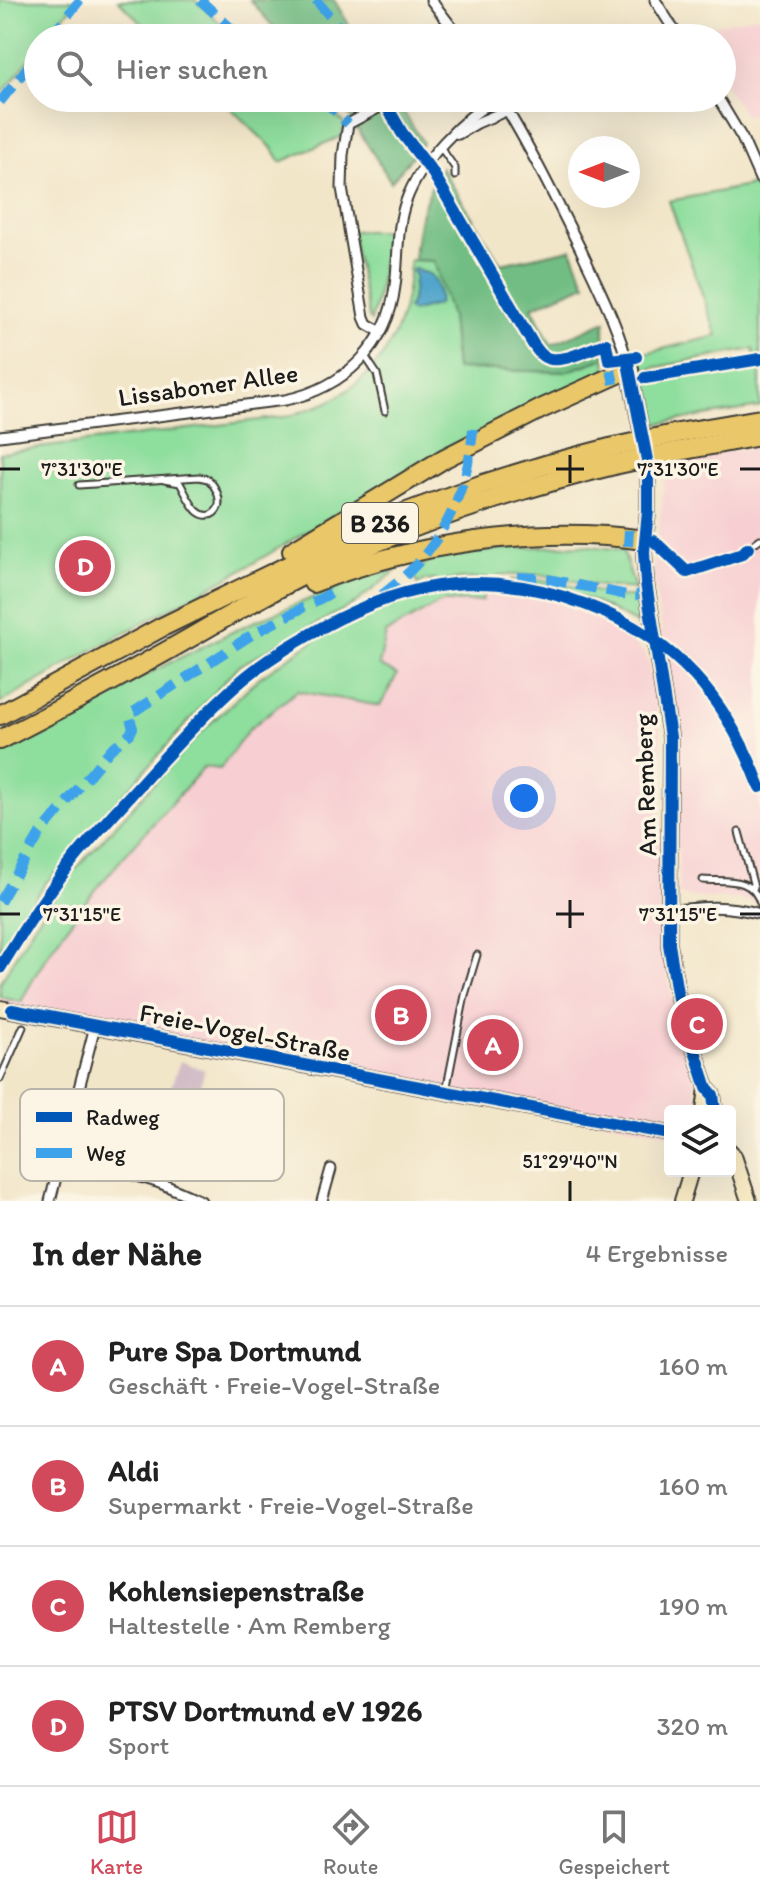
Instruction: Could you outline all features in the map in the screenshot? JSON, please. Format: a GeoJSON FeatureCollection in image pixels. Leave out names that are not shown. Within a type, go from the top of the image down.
{"type":"FeatureCollection","features":[{"type":"Feature","properties":{"kind":"highway"},"geometry":{"type":"LineString","coordinates":[[162,627],[445,458],[629,369]]}},
{"type":"Feature","properties":{"kind":"highway","name":"B 236"},"geometry":{"type":"LineString","coordinates":[[0,715],[162,627],[296,561],[407,512],[518,473],[678,442],[760,419]]}},
{"type":"Feature","properties":{"kind":"highway","name":"B 236"},"geometry":{"type":"LineString","coordinates":[[678,442],[760,436]]}},
{"type":"Feature","properties":{"kind":"highway","name":"B 236"},"geometry":{"type":"LineString","coordinates":[[0,740],[310,572],[394,535],[612,456]]}},
{"type":"Feature","properties":{"kind":"highway"},"geometry":{"type":"LineString","coordinates":[[215,624],[363,565],[428,549],[496,539],[557,536],[588,535],[645,540]]}},
{"type":"Feature","properties":{"kind":"street"},"geometry":{"type":"LineString","coordinates":[[431,0],[449,24]]}},
{"type":"Feature","properties":{"kind":"street"},"geometry":{"type":"LineString","coordinates":[[655,0],[670,24]]}},
{"type":"Feature","properties":{"kind":"street"},"geometry":{"type":"LineString","coordinates":[[371,112],[348,124],[342,188],[364,317],[367,324],[381,332]]}},
{"type":"Feature","properties":{"kind":"street","name":"Lissaboner Allee"},"geometry":{"type":"LineString","coordinates":[[0,436],[300,397],[327,387],[344,376],[365,356],[389,315],[395,290],[398,237],[407,200],[426,163],[467,120],[484,112]]}},
{"type":"Feature","properties":{"kind":"street","name":"Lissaboner Allee"},"geometry":{"type":"LineString","coordinates":[[448,139],[491,112]]}},
{"type":"Feature","properties":{"kind":"street","name":"Am Remberg"},"geometry":{"type":"LineString","coordinates":[[508,112],[553,194],[607,304],[629,369],[648,465],[646,583],[672,762],[669,944],[678,999],[714,1105]]}},
{"type":"Feature","properties":{"kind":"street"},"geometry":{"type":"LineString","coordinates":[[726,112],[760,179]]}},
{"type":"Feature","properties":{"kind":"street"},"geometry":{"type":"LineString","coordinates":[[668,911],[720,906],[760,914]]}},
{"type":"Feature","properties":{"kind":"street","name":"Freie-Vogel-Straße"},"geometry":{"type":"LineString","coordinates":[[6,1009],[664,1133]]}},
{"type":"Feature","properties":{"kind":"street"},"geometry":{"type":"LineString","coordinates":[[79,1089],[95,1026]]}},
{"type":"Feature","properties":{"kind":"street","name":"Am Remberg"},"geometry":{"type":"LineString","coordinates":[[705,1105],[707,1088]]}},
{"type":"Feature","properties":{"kind":"street"},"geometry":{"type":"LineString","coordinates":[[736,1165],[749,1201]]}},
{"type":"Feature","properties":{"kind":"street"},"geometry":{"type":"LineString","coordinates":[[322,1201],[331,1169]]}},
{"type":"Feature","properties":{"kind":"street"},"geometry":{"type":"LineString","coordinates":[[682,1201],[689,1177]]}},
{"type":"Feature","properties":{"kind":"street"},"geometry":{"type":"LineString","coordinates":[[50,1201],[55,1181]]}},
{"type":"Feature","properties":{"kind":"street"},"geometry":{"type":"LineString","coordinates":[[154,1181],[201,1201]]}},
{"type":"Feature","properties":{"kind":"lane"},"geometry":{"type":"LineString","coordinates":[[441,148],[455,168],[455,176]]}},
{"type":"Feature","properties":{"kind":"lane"},"geometry":{"type":"LineString","coordinates":[[365,356],[377,374],[385,411]]}},
{"type":"Feature","properties":{"kind":"lane"},"geometry":{"type":"LineString","coordinates":[[79,485],[199,477],[208,479],[219,496],[220,507],[215,513],[202,514],[195,509],[180,483],[164,480]]}},
{"type":"Feature","properties":{"kind":"lane"},"geometry":{"type":"LineString","coordinates":[[748,548],[760,539]]}},
{"type":"Feature","properties":{"kind":"lane"},"geometry":{"type":"LineString","coordinates":[[739,832],[760,903]]}},
{"type":"Feature","properties":{"kind":"lane"},"geometry":{"type":"LineString","coordinates":[[703,880],[744,883],[756,892]]}},
{"type":"Feature","properties":{"kind":"lane"},"geometry":{"type":"LineString","coordinates":[[446,1092],[465,995],[477,955]]}},
{"type":"Feature","properties":{"kind":"lane"},"geometry":{"type":"LineString","coordinates":[[0,1079],[23,1027]]}},
{"type":"Feature","properties":{"kind":"shaded area"},"geometry":{"type":"Polygon","coordinates":[[[760,15],[760,113],[745,116],[736,102],[736,24],[721,24],[760,15]]]}},
{"type":"Feature","properties":{"kind":"shaded area"},"geometry":{"type":"Polygon","coordinates":[[[760,447],[760,904],[679,894],[673,708],[653,572],[664,489],[663,463],[760,447]]]}},
{"type":"Feature","properties":{"kind":"shaded area"},"geometry":{"type":"Polygon","coordinates":[[[464,591],[542,597],[597,619],[643,651],[648,660],[662,745],[659,819],[661,937],[673,1004],[697,1098],[696,1105],[664,1105],[664,1133],[0,1005],[0,997],[53,912],[274,670],[319,635],[389,601],[464,591]]]}},
{"type":"Feature","properties":{"kind":"shaded area"},"geometry":{"type":"Polygon","coordinates":[[[180,1061],[205,1070],[199,1089],[170,1089],[180,1061]]]}},
{"type":"Feature","properties":{"kind":"green space"},"geometry":{"type":"Polygon","coordinates":[[[0,0],[77,0],[57,24],[24,24],[24,66],[0,96],[0,0]]]}},
{"type":"Feature","properties":{"kind":"green space"},"geometry":{"type":"Polygon","coordinates":[[[118,0],[195,0],[221,24],[143,24],[118,0]]]}},
{"type":"Feature","properties":{"kind":"green space"},"geometry":{"type":"Polygon","coordinates":[[[250,0],[334,0],[349,24],[271,24],[250,0]]]}},
{"type":"Feature","properties":{"kind":"green space"},"geometry":{"type":"Polygon","coordinates":[[[235,112],[332,112],[345,124],[342,136],[281,162],[273,149],[235,112]]]}},
{"type":"Feature","properties":{"kind":"green space"},"geometry":{"type":"Polygon","coordinates":[[[346,112],[404,112],[423,143],[391,182],[346,112]]]}},
{"type":"Feature","properties":{"kind":"green space"},"geometry":{"type":"Polygon","coordinates":[[[441,167],[501,264],[571,249],[586,284],[532,307],[551,345],[606,321],[605,358],[565,372],[456,369],[451,317],[434,261],[414,260],[422,212],[441,167]]]}},
{"type":"Feature","properties":{"kind":"green space"},"geometry":{"type":"Polygon","coordinates":[[[754,185],[760,199],[760,356],[755,357],[753,349],[641,370],[637,355],[717,336],[669,201],[754,185]]]}},
{"type":"Feature","properties":{"kind":"green space"},"geometry":{"type":"Polygon","coordinates":[[[351,231],[386,231],[379,288],[371,321],[369,318],[351,231]]]}},
{"type":"Feature","properties":{"kind":"green space"},"geometry":{"type":"Polygon","coordinates":[[[410,260],[434,261],[451,317],[456,369],[565,372],[605,358],[607,372],[444,449],[247,567],[0,703],[0,453],[290,416],[326,403],[362,379],[384,353],[403,309],[410,260]]]}},
{"type":"Feature","properties":{"kind":"green space"},"geometry":{"type":"Polygon","coordinates":[[[760,361],[760,407],[655,424],[649,380],[760,361]]]}},
{"type":"Feature","properties":{"kind":"green space"},"geometry":{"type":"Polygon","coordinates":[[[582,545],[623,550],[635,589],[544,575],[423,581],[419,586],[414,575],[429,560],[498,549],[582,545]]]}},
{"type":"Feature","properties":{"kind":"green space"},"geometry":{"type":"Polygon","coordinates":[[[397,570],[354,604],[238,666],[122,796],[61,871],[46,882],[0,954],[0,747],[246,625],[371,574],[397,570]]]}},
{"type":"Feature","properties":{"kind":"green space"},"geometry":{"type":"Polygon","coordinates":[[[511,580],[544,580],[621,597],[635,597],[639,602],[643,627],[595,602],[544,585],[511,580]]]}},
{"type":"Feature","properties":{"kind":"green space"},"geometry":{"type":"Polygon","coordinates":[[[456,584],[484,586],[482,601],[442,602],[386,633],[379,665],[397,675],[380,706],[297,691],[249,729],[220,769],[204,767],[129,850],[59,938],[21,1002],[0,997],[0,983],[34,925],[74,871],[200,733],[260,677],[321,636],[396,598],[456,584]]]}},
{"type":"Feature","properties":{"kind":"water"},"geometry":{"type":"Polygon","coordinates":[[[415,268],[434,278],[439,303],[412,312],[408,309],[415,276],[412,271],[415,268]]]}},
{"type":"Feature","properties":{"kind":"marked path"},"geometry":{"type":"LineString","coordinates":[[61,24],[80,0]]}},
{"type":"Feature","properties":{"kind":"marked path"},"geometry":{"type":"LineString","coordinates":[[200,0],[226,24]]}},
{"type":"Feature","properties":{"kind":"marked path"},"geometry":{"type":"LineString","coordinates":[[316,0],[336,24]]}},
{"type":"Feature","properties":{"kind":"marked path"},"geometry":{"type":"LineString","coordinates":[[0,102],[24,72]]}},
{"type":"Feature","properties":{"kind":"marked path"},"geometry":{"type":"LineString","coordinates":[[336,112],[348,124]]}},
{"type":"Feature","properties":{"kind":"marked path"},"geometry":{"type":"LineString","coordinates":[[611,370],[614,384]]}},
{"type":"Feature","properties":{"kind":"marked path"},"geometry":{"type":"LineString","coordinates":[[382,595],[408,573],[446,523],[462,487],[473,429]]}},
{"type":"Feature","properties":{"kind":"marked path"},"geometry":{"type":"LineString","coordinates":[[628,546],[629,530]]}},
{"type":"Feature","properties":{"kind":"marked path"},"geometry":{"type":"LineString","coordinates":[[517,577],[543,578],[639,595]]}},
{"type":"Feature","properties":{"kind":"marked path"},"geometry":{"type":"LineString","coordinates":[[0,902],[40,834],[111,749],[130,734],[133,728],[129,715],[253,634],[333,592]]}},
{"type":"Feature","properties":{"kind":"cycle path"},"geometry":{"type":"LineString","coordinates":[[390,112],[433,173],[539,353],[548,358],[564,358],[606,344],[609,360],[636,357]]}},
{"type":"Feature","properties":{"kind":"cycle path"},"geometry":{"type":"LineString","coordinates":[[627,358],[648,465],[644,552],[646,583],[670,737],[669,944],[678,999],[714,1105]]}},
{"type":"Feature","properties":{"kind":"cycle path"},"geometry":{"type":"LineString","coordinates":[[645,378],[760,359]]}},
{"type":"Feature","properties":{"kind":"cycle path"},"geometry":{"type":"LineString","coordinates":[[654,541],[687,572],[742,554],[748,548]]}},
{"type":"Feature","properties":{"kind":"cycle path"},"geometry":{"type":"LineString","coordinates":[[0,968],[43,901],[80,852],[181,740],[249,674],[289,647],[354,611],[419,589],[484,583],[552,593],[619,619],[647,635],[672,654],[714,700],[732,726],[760,787]]}},
{"type":"Feature","properties":{"kind":"cycle path"},"geometry":{"type":"LineString","coordinates":[[12,1010],[664,1133]]}},
{"type":"Feature","properties":{"kind":"place","name":"PTSV Dortmund eV 1926"},"geometry":{"type":"Point","coordinates":[85,566]}},
{"type":"Feature","properties":{"kind":"place","name":"Aldi"},"geometry":{"type":"Point","coordinates":[401,1015]}},
{"type":"Feature","properties":{"kind":"place","name":"Kohlensiepenstraße"},"geometry":{"type":"Point","coordinates":[697,1024]}},
{"type":"Feature","properties":{"kind":"place","name":"Pure Spa Dortmund"},"geometry":{"type":"Point","coordinates":[493,1045]}}]}
